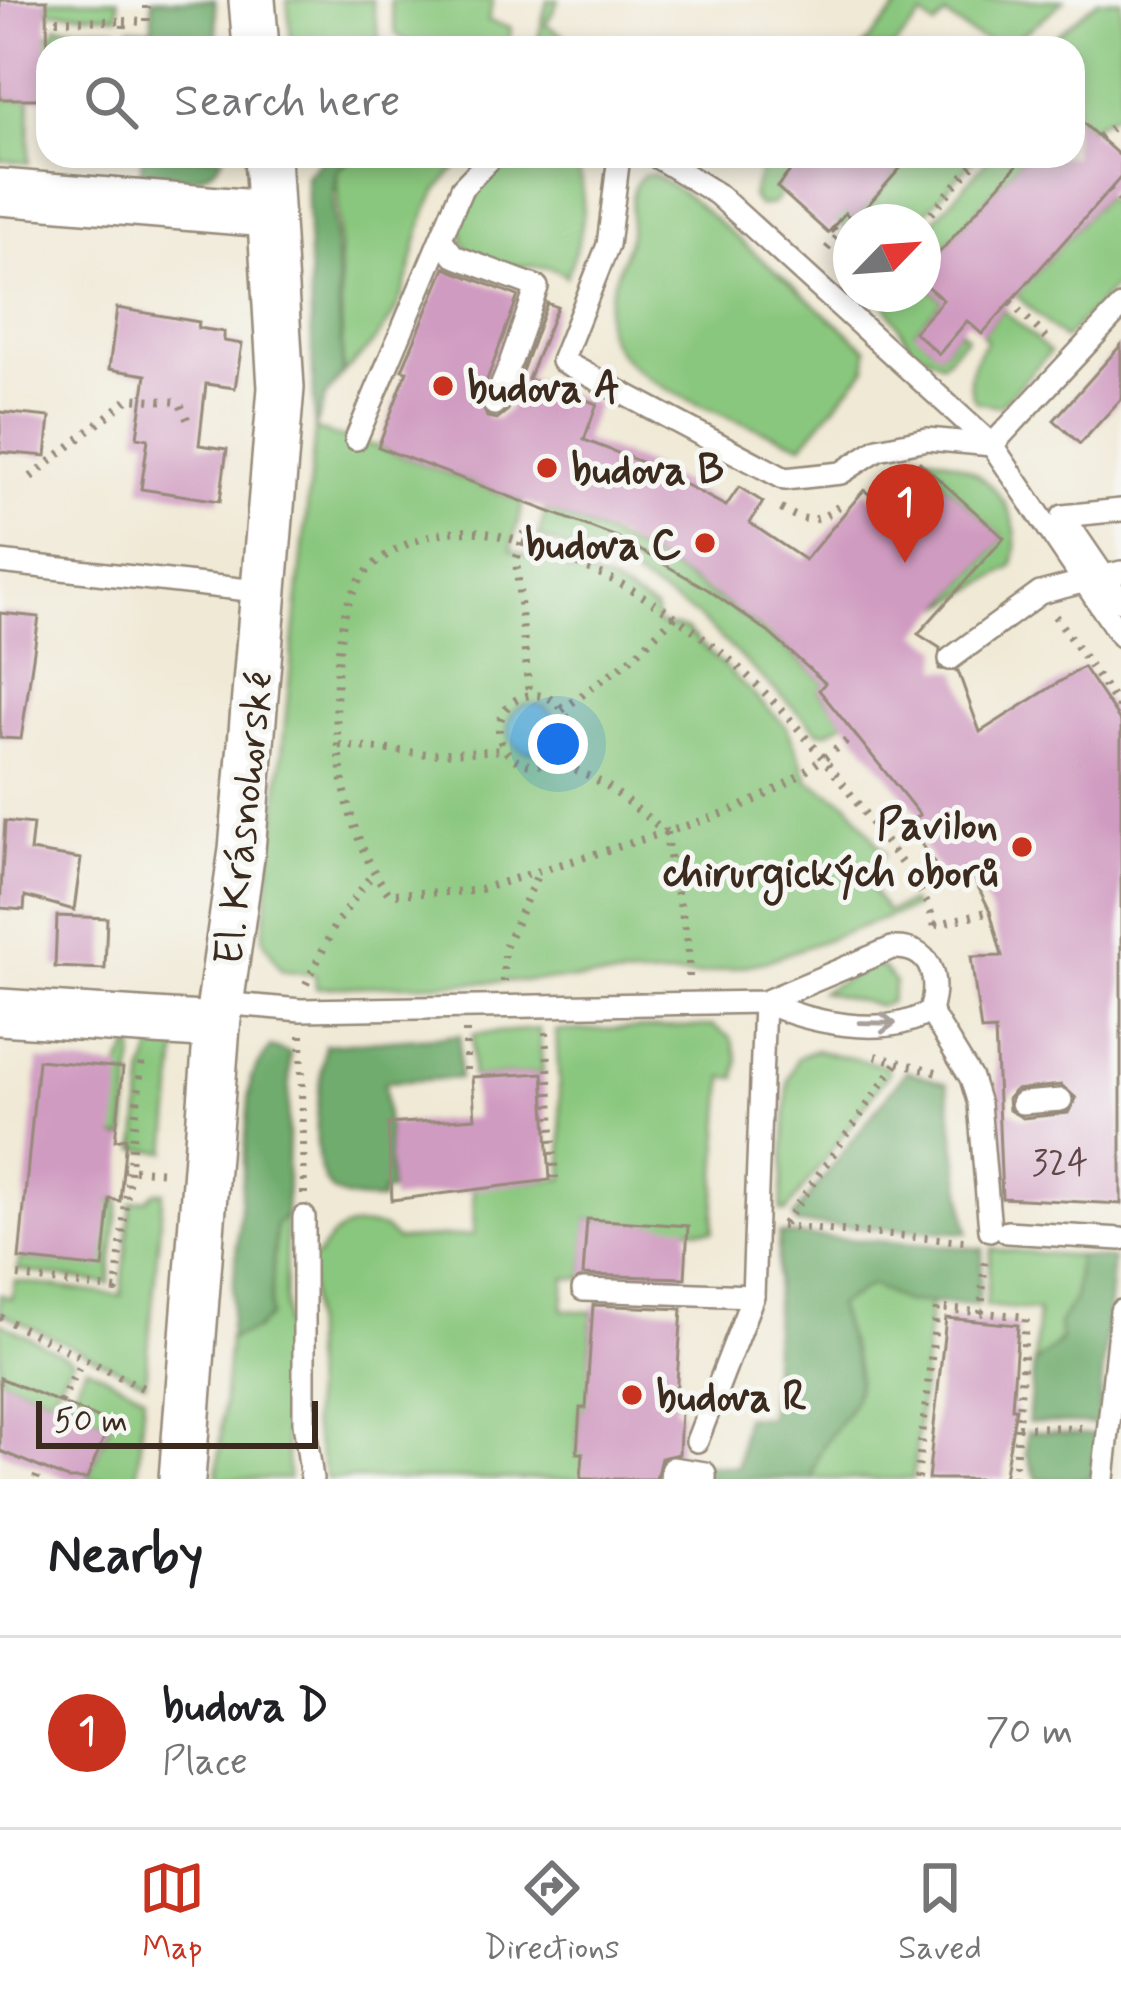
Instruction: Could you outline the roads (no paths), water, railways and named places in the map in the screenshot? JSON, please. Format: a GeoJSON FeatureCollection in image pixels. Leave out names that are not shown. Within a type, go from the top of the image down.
{"type":"FeatureCollection","features":[{"type":"Feature","properties":{"kind":"street"},"geometry":{"type":"LineString","coordinates":[[252,0],[255,36]]}},
{"type":"Feature","properties":{"kind":"street","name":"El. Krásnohorské"},"geometry":{"type":"LineString","coordinates":[[182,1479],[219,1014],[242,850],[281,388],[268,168]]}},
{"type":"Feature","properties":{"kind":"street"},"geometry":{"type":"LineString","coordinates":[[0,191],[268,214]]}},
{"type":"Feature","properties":{"kind":"street"},"geometry":{"type":"LineString","coordinates":[[0,1012],[146,1021],[219,1014]]}},
{"type":"Feature","properties":{"kind":"lane"},"geometry":{"type":"LineString","coordinates":[[356,440],[462,188],[481,168]]}},
{"type":"Feature","properties":{"kind":"lane"},"geometry":{"type":"LineString","coordinates":[[618,168],[608,245],[562,361],[785,479],[842,473],[878,449],[927,440],[992,445]]}},
{"type":"Feature","properties":{"kind":"lane"},"geometry":{"type":"LineString","coordinates":[[675,168],[717,194],[992,445],[1104,576],[1121,636]]}},
{"type":"Feature","properties":{"kind":"lane"},"geometry":{"type":"LineString","coordinates":[[441,239],[454,256],[537,287],[494,404]]}},
{"type":"Feature","properties":{"kind":"lane"},"geometry":{"type":"LineString","coordinates":[[992,445],[1121,307]]}},
{"type":"Feature","properties":{"kind":"lane"},"geometry":{"type":"LineString","coordinates":[[1121,510],[1063,516],[1121,601]]}},
{"type":"Feature","properties":{"kind":"lane"},"geometry":{"type":"LineString","coordinates":[[0,562],[267,592]]}},
{"type":"Feature","properties":{"kind":"lane"},"geometry":{"type":"LineString","coordinates":[[950,659],[1040,593],[1104,576]]}},
{"type":"Feature","properties":{"kind":"lane"},"geometry":{"type":"LineString","coordinates":[[219,1014],[764,1002],[832,1022],[902,1024],[929,1011],[936,990],[928,960],[912,947],[892,948],[764,1002]]}},
{"type":"Feature","properties":{"kind":"lane"},"geometry":{"type":"LineString","coordinates":[[697,1441],[753,1296],[764,1002]]}},
{"type":"Feature","properties":{"kind":"lane"},"geometry":{"type":"LineString","coordinates":[[929,1011],[971,1078],[979,1104],[986,1235],[1121,1239]]}},
{"type":"Feature","properties":{"kind":"lane"},"geometry":{"type":"LineString","coordinates":[[979,1104],[1061,1100]]}},
{"type":"Feature","properties":{"kind":"lane"},"geometry":{"type":"LineString","coordinates":[[304,1217],[304,1422],[312,1479]]}},
{"type":"Feature","properties":{"kind":"lane"},"geometry":{"type":"LineString","coordinates":[[583,1290],[753,1296]]}},
{"type":"Feature","properties":{"kind":"lane"},"geometry":{"type":"LineString","coordinates":[[1103,1479],[1121,1311]]}},
{"type":"Feature","properties":{"kind":"lane"},"geometry":{"type":"LineString","coordinates":[[671,1479],[672,1468],[705,1474],[705,1479]]}},
{"type":"Feature","properties":{"kind":"water"},"geometry":{"type":"Polygon","coordinates":[[[532,704],[549,711],[556,728],[549,745],[532,752],[515,745],[508,728],[515,711],[532,704]]]}},
{"type":"Feature","properties":{"kind":"place","name":"budova A"},"geometry":{"type":"Point","coordinates":[443,386]}},
{"type":"Feature","properties":{"kind":"place","name":"budova B"},"geometry":{"type":"Point","coordinates":[547,468]}},
{"type":"Feature","properties":{"kind":"place","name":"budova C"},"geometry":{"type":"Point","coordinates":[705,543]}},
{"type":"Feature","properties":{"kind":"place","name":"budova D"},"geometry":{"type":"Point","coordinates":[905,563]}},
{"type":"Feature","properties":{"kind":"place","name":"Pavilon chirurgických oborů"},"geometry":{"type":"Point","coordinates":[1022,847]}},
{"type":"Feature","properties":{"kind":"place","name":"budova R"},"geometry":{"type":"Point","coordinates":[632,1395]}}]}
